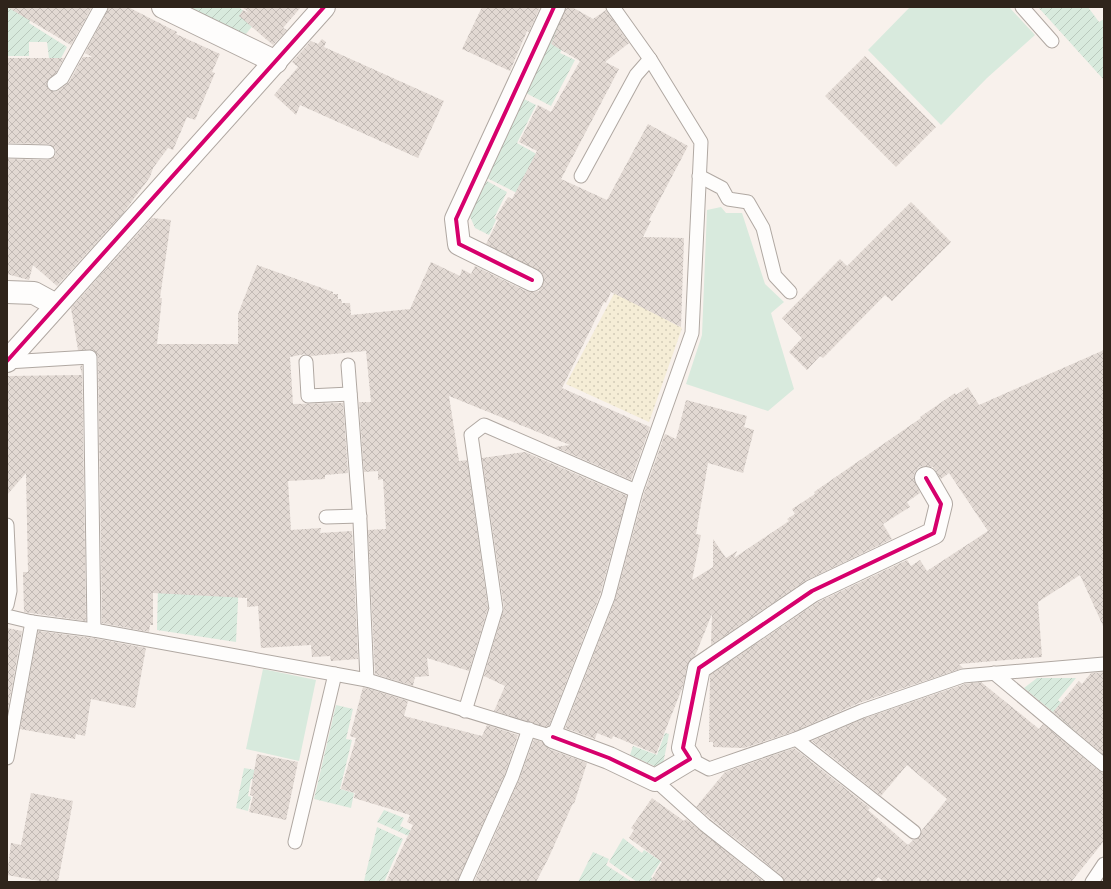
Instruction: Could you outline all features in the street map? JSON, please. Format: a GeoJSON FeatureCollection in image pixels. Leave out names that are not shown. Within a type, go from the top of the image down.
{"type":"FeatureCollection","features":[{"type":"Feature","properties":{"kind":"street"},"geometry":{"type":"LineString","coordinates":[[163,7],[276,62]]}},
{"type":"Feature","properties":{"kind":"street"},"geometry":{"type":"LineString","coordinates":[[7,361],[324,7]]}},
{"type":"Feature","properties":{"kind":"street"},"geometry":{"type":"LineString","coordinates":[[532,280],[460,244],[456,219],[554,7]]}},
{"type":"Feature","properties":{"kind":"street"},"geometry":{"type":"LineString","coordinates":[[7,292],[34,293],[56,305]]}},
{"type":"Feature","properties":{"kind":"street"},"geometry":{"type":"LineString","coordinates":[[553,737],[609,758],[655,780],[690,759],[683,748],[699,668],[812,591],[934,533],[941,504],[926,478]]}},
{"type":"Feature","properties":{"kind":"lane"},"geometry":{"type":"LineString","coordinates":[[54,84],[62,78],[101,7]]}},
{"type":"Feature","properties":{"kind":"lane"},"geometry":{"type":"LineString","coordinates":[[7,616],[32,622],[94,630],[368,680],[464,711],[553,737],[608,597],[636,491],[692,332],[701,142],[650,59],[613,7]]}},
{"type":"Feature","properties":{"kind":"lane"},"geometry":{"type":"LineString","coordinates":[[1022,7],[1052,41]]}},
{"type":"Feature","properties":{"kind":"lane"},"geometry":{"type":"LineString","coordinates":[[581,176],[636,75],[650,59]]}},
{"type":"Feature","properties":{"kind":"lane"},"geometry":{"type":"LineString","coordinates":[[7,151],[48,152]]}},
{"type":"Feature","properties":{"kind":"lane"},"geometry":{"type":"LineString","coordinates":[[699,176],[722,188],[728,199],[748,202],[763,228],[775,276],[790,292]]}},
{"type":"Feature","properties":{"kind":"lane"},"geometry":{"type":"LineString","coordinates":[[7,361],[90,357],[94,630]]}},
{"type":"Feature","properties":{"kind":"lane"},"geometry":{"type":"LineString","coordinates":[[306,362],[308,396],[350,394]]}},
{"type":"Feature","properties":{"kind":"lane"},"geometry":{"type":"LineString","coordinates":[[348,365],[360,516],[368,680]]}},
{"type":"Feature","properties":{"kind":"lane"},"geometry":{"type":"LineString","coordinates":[[464,711],[496,609],[471,435],[484,425],[636,491]]}},
{"type":"Feature","properties":{"kind":"lane"},"geometry":{"type":"LineString","coordinates":[[326,517],[360,516]]}},
{"type":"Feature","properties":{"kind":"lane"},"geometry":{"type":"LineString","coordinates":[[7,525],[10,591],[7,605]]}},
{"type":"Feature","properties":{"kind":"lane"},"geometry":{"type":"LineString","coordinates":[[7,758],[32,622]]}},
{"type":"Feature","properties":{"kind":"lane"},"geometry":{"type":"LineString","coordinates":[[690,759],[709,769],[796,739],[862,711],[963,676],[1104,664]]}},
{"type":"Feature","properties":{"kind":"lane"},"geometry":{"type":"LineString","coordinates":[[994,673],[1104,765]]}},
{"type":"Feature","properties":{"kind":"lane"},"geometry":{"type":"LineString","coordinates":[[295,842],[336,674]]}},
{"type":"Feature","properties":{"kind":"lane"},"geometry":{"type":"LineString","coordinates":[[465,882],[512,777],[529,729]]}},
{"type":"Feature","properties":{"kind":"lane"},"geometry":{"type":"LineString","coordinates":[[796,739],[914,832]]}},
{"type":"Feature","properties":{"kind":"lane"},"geometry":{"type":"LineString","coordinates":[[655,780],[705,825],[777,882]]}},
{"type":"Feature","properties":{"kind":"lane"},"geometry":{"type":"LineString","coordinates":[[1092,882],[1104,864]]}},
{"type":"Feature","properties":{"kind":"green space"},"geometry":{"type":"Polygon","coordinates":[[[7,7],[38,7],[29,23],[67,47],[61,58],[49,58],[47,42],[29,42],[29,56],[7,56],[7,7]]]}},
{"type":"Feature","properties":{"kind":"green space"},"geometry":{"type":"Polygon","coordinates":[[[188,7],[239,7],[256,22],[244,36],[188,7]]]}},
{"type":"Feature","properties":{"kind":"green space"},"geometry":{"type":"Polygon","coordinates":[[[566,7],[581,14],[560,53],[575,60],[551,106],[522,91],[566,7]]]}},
{"type":"Feature","properties":{"kind":"green space"},"geometry":{"type":"Polygon","coordinates":[[[910,7],[1009,7],[1035,35],[987,78],[941,125],[868,50],[910,7]]]}},
{"type":"Feature","properties":{"kind":"green space"},"geometry":{"type":"Polygon","coordinates":[[[1038,7],[1088,7],[1099,22],[1104,19],[1104,80],[1038,7]]]}},
{"type":"Feature","properties":{"kind":"green space"},"geometry":{"type":"Polygon","coordinates":[[[524,99],[536,105],[517,143],[540,156],[549,209],[485,177],[524,99]]]}},
{"type":"Feature","properties":{"kind":"green space"},"geometry":{"type":"Polygon","coordinates":[[[487,181],[507,192],[494,218],[496,220],[489,235],[475,228],[469,214],[487,181]]]}},
{"type":"Feature","properties":{"kind":"green space"},"geometry":{"type":"Polygon","coordinates":[[[721,207],[726,213],[742,213],[765,284],[784,302],[771,313],[794,389],[768,411],[686,384],[702,335],[707,210],[721,207]]]}},
{"type":"Feature","properties":{"kind":"green space"},"geometry":{"type":"Polygon","coordinates":[[[245,457],[236,642],[157,630],[160,497],[245,457]]]}},
{"type":"Feature","properties":{"kind":"green space"},"geometry":{"type":"Polygon","coordinates":[[[263,669],[316,680],[299,761],[246,749],[263,669]]]}},
{"type":"Feature","properties":{"kind":"green space"},"geometry":{"type":"Polygon","coordinates":[[[1037,678],[1076,678],[1058,700],[1071,711],[1083,737],[1024,688],[1037,678]]]}},
{"type":"Feature","properties":{"kind":"green space"},"geometry":{"type":"Polygon","coordinates":[[[336,705],[353,709],[346,739],[352,740],[340,789],[354,793],[351,808],[314,799],[336,705]]]}},
{"type":"Feature","properties":{"kind":"green space"},"geometry":{"type":"Polygon","coordinates":[[[665,733],[669,734],[663,764],[659,768],[630,755],[633,746],[657,755],[665,733]]]}},
{"type":"Feature","properties":{"kind":"green space"},"geometry":{"type":"Polygon","coordinates":[[[244,768],[255,770],[253,779],[251,779],[248,796],[251,797],[248,811],[236,808],[244,768]]]}},
{"type":"Feature","properties":{"kind":"green space"},"geometry":{"type":"Polygon","coordinates":[[[384,810],[404,818],[400,826],[439,843],[461,859],[377,822],[384,810]]]}},
{"type":"Feature","properties":{"kind":"green space"},"geometry":{"type":"Polygon","coordinates":[[[377,827],[403,839],[384,882],[366,882],[364,881],[377,827]]]}},
{"type":"Feature","properties":{"kind":"green space"},"geometry":{"type":"Polygon","coordinates":[[[623,838],[642,853],[644,850],[661,861],[651,877],[658,882],[637,882],[609,862],[623,838]]]}},
{"type":"Feature","properties":{"kind":"green space"},"geometry":{"type":"Polygon","coordinates":[[[593,852],[609,859],[606,865],[632,882],[578,882],[593,852]]]}},
{"type":"Feature","properties":{"kind":"sand"},"geometry":{"type":"Polygon","coordinates":[[[615,292],[682,328],[649,422],[566,384],[615,292]]]}},
{"type":"Feature","properties":{"kind":"building"},"geometry":{"type":"Polygon","coordinates":[[[7,7],[92,7],[71,45],[7,7]]]}},
{"type":"Feature","properties":{"kind":"building"},"geometry":{"type":"Polygon","coordinates":[[[109,7],[128,7],[177,32],[176,34],[220,54],[212,72],[215,73],[195,120],[187,117],[173,150],[168,148],[153,168],[150,177],[124,212],[57,286],[33,265],[29,280],[7,274],[7,159],[48,160],[55,156],[56,152],[55,148],[49,144],[7,143],[7,58],[64,58],[56,73],[47,81],[48,89],[55,92],[58,91],[69,82],[83,57],[92,57],[85,53],[109,7]]]}},
{"type":"Feature","properties":{"kind":"building"},"geometry":{"type":"Polygon","coordinates":[[[242,7],[301,7],[283,28],[287,30],[273,45],[239,16],[243,10],[249,13],[242,7]]]}},
{"type":"Feature","properties":{"kind":"building"},"geometry":{"type":"Polygon","coordinates":[[[482,7],[540,7],[529,32],[527,31],[510,71],[462,49],[482,7]]]}},
{"type":"Feature","properties":{"kind":"building"},"geometry":{"type":"Polygon","coordinates":[[[566,7],[572,7],[593,19],[606,10],[629,43],[605,62],[619,69],[561,179],[607,200],[648,124],[688,146],[649,220],[651,221],[643,237],[684,238],[681,327],[611,292],[606,303],[604,302],[562,388],[650,427],[631,480],[555,447],[570,445],[449,396],[459,461],[467,460],[488,608],[469,671],[427,658],[429,676],[415,677],[413,686],[375,674],[368,530],[386,529],[383,479],[378,480],[378,471],[364,472],[359,402],[371,402],[366,351],[311,356],[305,354],[290,357],[293,404],[343,403],[348,473],[325,475],[325,479],[288,481],[291,530],[321,528],[320,533],[352,531],[358,659],[331,661],[330,656],[312,657],[311,645],[261,648],[258,606],[247,607],[247,598],[153,593],[153,625],[150,625],[149,632],[102,623],[98,357],[93,350],[78,350],[71,308],[152,218],[171,220],[160,298],[162,298],[157,344],[238,344],[238,314],[257,265],[333,292],[333,294],[338,294],[338,299],[341,299],[342,303],[350,303],[351,315],[410,309],[431,262],[460,276],[462,269],[471,274],[475,266],[526,291],[539,291],[543,285],[544,279],[542,273],[486,244],[498,220],[495,219],[508,197],[512,199],[537,151],[519,142],[538,105],[551,112],[580,61],[551,44],[566,7]]]}},
{"type":"Feature","properties":{"kind":"building"},"geometry":{"type":"Polygon","coordinates":[[[322,39],[326,42],[324,47],[444,101],[418,158],[300,105],[296,115],[274,95],[298,67],[292,62],[311,41],[318,44],[322,39]]]}},
{"type":"Feature","properties":{"kind":"building"},"geometry":{"type":"Polygon","coordinates":[[[865,56],[936,127],[896,167],[825,96],[865,56]]]}},
{"type":"Feature","properties":{"kind":"building"},"geometry":{"type":"Polygon","coordinates":[[[911,202],[951,242],[892,301],[885,295],[823,358],[820,356],[807,370],[789,352],[802,338],[782,318],[840,259],[847,266],[911,202]]]}},
{"type":"Feature","properties":{"kind":"building"},"geometry":{"type":"Polygon","coordinates":[[[1104,350],[1104,628],[1080,575],[1038,602],[1042,657],[959,664],[963,668],[859,703],[793,732],[744,748],[713,747],[713,742],[709,742],[710,675],[818,602],[907,560],[911,566],[920,560],[927,571],[988,531],[949,473],[941,479],[933,467],[919,467],[915,472],[914,478],[920,493],[907,502],[910,507],[883,524],[892,539],[805,581],[711,645],[712,614],[695,656],[687,666],[683,686],[656,754],[613,736],[612,739],[597,733],[595,739],[565,728],[615,600],[644,493],[665,434],[676,439],[686,400],[747,416],[744,427],[754,430],[743,473],[708,463],[696,534],[701,535],[692,580],[713,567],[713,539],[726,558],[737,551],[734,558],[789,521],[787,519],[795,514],[792,509],[815,494],[814,492],[955,393],[956,395],[968,387],[979,405],[1104,350]]]}},
{"type":"Feature","properties":{"kind":"building"},"geometry":{"type":"Polygon","coordinates":[[[82,365],[86,621],[24,612],[23,572],[28,572],[26,473],[7,495],[7,376],[82,375],[80,366],[82,365]]]}},
{"type":"Feature","properties":{"kind":"building"},"geometry":{"type":"Polygon","coordinates":[[[525,452],[627,496],[600,595],[549,726],[546,727],[494,711],[505,686],[484,676],[504,608],[482,458],[525,452]]]}},
{"type":"Feature","properties":{"kind":"building"},"geometry":{"type":"Polygon","coordinates":[[[7,628],[22,631],[7,714],[7,628]]]}},
{"type":"Feature","properties":{"kind":"building"},"geometry":{"type":"Polygon","coordinates":[[[38,631],[93,638],[146,648],[135,708],[91,699],[85,736],[76,734],[75,739],[20,729],[38,631]]]}},
{"type":"Feature","properties":{"kind":"building"},"geometry":{"type":"Polygon","coordinates":[[[1104,672],[1104,755],[1053,712],[1079,681],[1082,684],[1091,673],[1104,672]]]}},
{"type":"Feature","properties":{"kind":"building"},"geometry":{"type":"Polygon","coordinates":[[[981,682],[1039,729],[1043,724],[1099,771],[1104,773],[1104,841],[1071,882],[884,882],[878,877],[874,882],[785,882],[782,876],[696,807],[725,772],[794,748],[870,808],[868,810],[908,845],[913,840],[920,837],[922,830],[947,799],[907,765],[881,796],[812,741],[865,718],[965,684],[981,682]]]}},
{"type":"Feature","properties":{"kind":"building"},"geometry":{"type":"Polygon","coordinates":[[[363,687],[408,701],[404,716],[482,736],[487,725],[518,735],[505,774],[457,882],[386,882],[413,825],[407,822],[410,815],[354,798],[355,793],[341,789],[356,738],[350,736],[363,687]]]}},
{"type":"Feature","properties":{"kind":"building"},"geometry":{"type":"Polygon","coordinates":[[[534,739],[542,742],[549,749],[587,763],[574,804],[573,803],[536,882],[474,882],[519,780],[534,739]]]}},
{"type":"Feature","properties":{"kind":"building"},"geometry":{"type":"Polygon","coordinates":[[[257,754],[298,762],[286,820],[249,812],[253,796],[250,795],[257,754]]]}},
{"type":"Feature","properties":{"kind":"building"},"geometry":{"type":"Polygon","coordinates":[[[31,793],[73,801],[58,882],[45,882],[7,875],[11,843],[21,845],[31,793]]]}},
{"type":"Feature","properties":{"kind":"building"},"geometry":{"type":"Polygon","coordinates":[[[652,798],[684,821],[686,819],[764,882],[650,882],[662,862],[629,838],[634,830],[631,828],[652,798]]]}},
{"type":"Feature","properties":{"kind":"cycle path"},"geometry":{"type":"LineString","coordinates":[[7,361],[324,7]]}},
{"type":"Feature","properties":{"kind":"cycle path"},"geometry":{"type":"LineString","coordinates":[[532,280],[459,244],[456,219],[554,7]]}},
{"type":"Feature","properties":{"kind":"cycle path"},"geometry":{"type":"LineString","coordinates":[[553,737],[609,758],[655,780],[690,759],[683,748],[699,668],[812,591],[934,533],[941,504],[926,478]]}}]}
